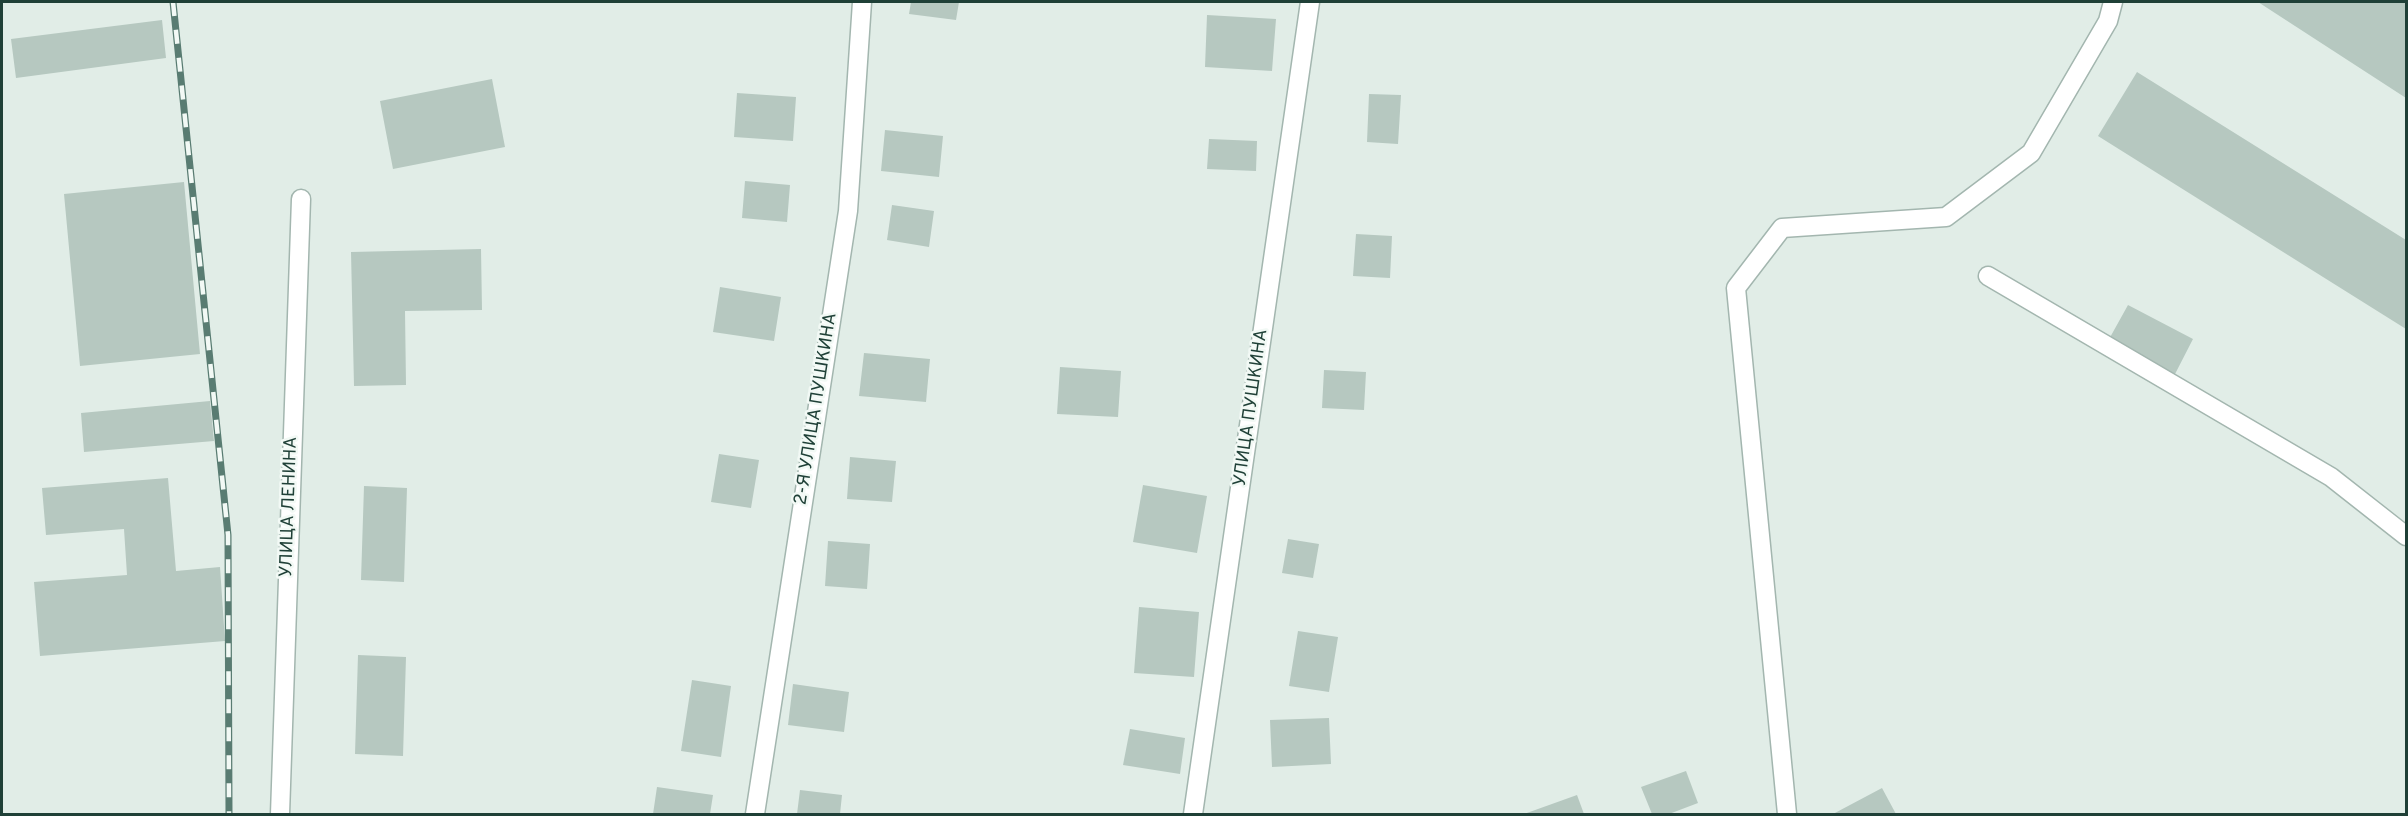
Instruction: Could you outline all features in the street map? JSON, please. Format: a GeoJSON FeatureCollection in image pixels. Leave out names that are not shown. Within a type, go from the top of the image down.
{"type":"FeatureCollection","features":[{"type":"Feature","properties":{"kind":"street","name":"2-Я УЛИЦА ПУШКИНА"},"geometry":{"type":"LineString","coordinates":[[755,814],[848,211],[862,2]]}},
{"type":"Feature","properties":{"kind":"street","name":"УЛИЦА ПУШКИНА"},"geometry":{"type":"LineString","coordinates":[[1193,814],[1310,2]]}},
{"type":"Feature","properties":{"kind":"street"},"geometry":{"type":"LineString","coordinates":[[1787,814],[1736,288],[1782,228],[1946,217],[2031,153],[2108,21],[2113,2]]}},
{"type":"Feature","properties":{"kind":"street","name":"УЛИЦА ЛЕНИНА"},"geometry":{"type":"LineString","coordinates":[[280,814],[301,199]]}},
{"type":"Feature","properties":{"kind":"street"},"geometry":{"type":"LineString","coordinates":[[1988,276],[2331,477],[2406,536]]}},
{"type":"Feature","properties":{"kind":"building"},"geometry":{"type":"Polygon","coordinates":[[[911,2],[959,2],[956,20],[909,14],[911,2]]]}},
{"type":"Feature","properties":{"kind":"building"},"geometry":{"type":"Polygon","coordinates":[[[2258,2],[2406,2],[2406,98],[2258,2]]]}},
{"type":"Feature","properties":{"kind":"building"},"geometry":{"type":"Polygon","coordinates":[[[1207,15],[1276,19],[1272,71],[1205,67],[1207,15]]]}},
{"type":"Feature","properties":{"kind":"building"},"geometry":{"type":"Polygon","coordinates":[[[162,20],[166,58],[16,78],[11,39],[162,20]]]}},
{"type":"Feature","properties":{"kind":"building"},"geometry":{"type":"Polygon","coordinates":[[[2137,72],[2406,240],[2406,329],[2098,136],[2137,72]]]}},
{"type":"Feature","properties":{"kind":"building"},"geometry":{"type":"Polygon","coordinates":[[[492,79],[505,147],[393,169],[380,101],[492,79]]]}},
{"type":"Feature","properties":{"kind":"building"},"geometry":{"type":"Polygon","coordinates":[[[737,93],[796,97],[793,141],[734,137],[737,93]]]}},
{"type":"Feature","properties":{"kind":"building"},"geometry":{"type":"Polygon","coordinates":[[[1369,94],[1401,95],[1398,144],[1367,142],[1369,94]]]}},
{"type":"Feature","properties":{"kind":"building"},"geometry":{"type":"Polygon","coordinates":[[[885,130],[943,136],[939,177],[881,171],[885,130]]]}},
{"type":"Feature","properties":{"kind":"building"},"geometry":{"type":"Polygon","coordinates":[[[1209,139],[1257,141],[1256,171],[1207,169],[1209,139]]]}},
{"type":"Feature","properties":{"kind":"building"},"geometry":{"type":"Polygon","coordinates":[[[745,181],[790,185],[787,222],[742,218],[745,181]]]}},
{"type":"Feature","properties":{"kind":"building"},"geometry":{"type":"Polygon","coordinates":[[[184,182],[200,354],[80,366],[64,194],[184,182]]]}},
{"type":"Feature","properties":{"kind":"building"},"geometry":{"type":"Polygon","coordinates":[[[892,205],[934,211],[929,247],[887,240],[892,205]]]}},
{"type":"Feature","properties":{"kind":"building"},"geometry":{"type":"Polygon","coordinates":[[[1356,234],[1392,236],[1390,278],[1353,276],[1356,234]]]}},
{"type":"Feature","properties":{"kind":"building"},"geometry":{"type":"Polygon","coordinates":[[[481,249],[482,310],[405,311],[406,385],[354,386],[351,252],[481,249]]]}},
{"type":"Feature","properties":{"kind":"building"},"geometry":{"type":"Polygon","coordinates":[[[720,287],[781,297],[774,341],[713,332],[720,287]]]}},
{"type":"Feature","properties":{"kind":"building"},"geometry":{"type":"Polygon","coordinates":[[[2128,305],[2193,339],[2174,376],[2108,341],[2128,305]]]}},
{"type":"Feature","properties":{"kind":"building"},"geometry":{"type":"Polygon","coordinates":[[[864,353],[930,359],[926,402],[859,396],[864,353]]]}},
{"type":"Feature","properties":{"kind":"building"},"geometry":{"type":"Polygon","coordinates":[[[1060,367],[1121,371],[1118,417],[1057,414],[1060,367]]]}},
{"type":"Feature","properties":{"kind":"building"},"geometry":{"type":"Polygon","coordinates":[[[1324,370],[1366,372],[1364,410],[1322,408],[1324,370]]]}},
{"type":"Feature","properties":{"kind":"building"},"geometry":{"type":"Polygon","coordinates":[[[210,401],[214,441],[84,452],[81,413],[210,401]]]}},
{"type":"Feature","properties":{"kind":"building"},"geometry":{"type":"Polygon","coordinates":[[[719,454],[759,460],[751,508],[711,502],[719,454]]]}},
{"type":"Feature","properties":{"kind":"building"},"geometry":{"type":"Polygon","coordinates":[[[850,457],[896,461],[892,502],[847,499],[850,457]]]}},
{"type":"Feature","properties":{"kind":"building"},"geometry":{"type":"Polygon","coordinates":[[[168,478],[176,571],[220,567],[225,641],[40,656],[34,582],[127,575],[124,529],[46,535],[42,488],[168,478]]]}},
{"type":"Feature","properties":{"kind":"building"},"geometry":{"type":"Polygon","coordinates":[[[1143,485],[1207,496],[1197,553],[1133,542],[1143,485]]]}},
{"type":"Feature","properties":{"kind":"building"},"geometry":{"type":"Polygon","coordinates":[[[364,486],[407,488],[404,582],[361,580],[364,486]]]}},
{"type":"Feature","properties":{"kind":"building"},"geometry":{"type":"Polygon","coordinates":[[[1288,539],[1319,544],[1313,578],[1282,573],[1288,539]]]}},
{"type":"Feature","properties":{"kind":"building"},"geometry":{"type":"Polygon","coordinates":[[[828,541],[870,544],[867,589],[825,586],[828,541]]]}},
{"type":"Feature","properties":{"kind":"building"},"geometry":{"type":"Polygon","coordinates":[[[1139,607],[1199,612],[1194,677],[1134,673],[1139,607]]]}},
{"type":"Feature","properties":{"kind":"building"},"geometry":{"type":"Polygon","coordinates":[[[1298,631],[1338,637],[1329,692],[1289,686],[1298,631]]]}},
{"type":"Feature","properties":{"kind":"building"},"geometry":{"type":"Polygon","coordinates":[[[358,655],[406,657],[403,756],[355,754],[358,655]]]}},
{"type":"Feature","properties":{"kind":"building"},"geometry":{"type":"Polygon","coordinates":[[[692,680],[731,686],[721,757],[681,751],[692,680]]]}},
{"type":"Feature","properties":{"kind":"building"},"geometry":{"type":"Polygon","coordinates":[[[793,684],[849,692],[844,732],[788,725],[793,684]]]}},
{"type":"Feature","properties":{"kind":"building"},"geometry":{"type":"Polygon","coordinates":[[[1329,718],[1331,764],[1272,767],[1270,720],[1329,718]]]}},
{"type":"Feature","properties":{"kind":"building"},"geometry":{"type":"Polygon","coordinates":[[[1130,729],[1185,738],[1180,774],[1123,765],[1130,729]]]}},
{"type":"Feature","properties":{"kind":"building"},"geometry":{"type":"Polygon","coordinates":[[[1686,771],[1698,803],[1669,814],[1652,814],[1641,787],[1686,771]]]}},
{"type":"Feature","properties":{"kind":"building"},"geometry":{"type":"Polygon","coordinates":[[[657,787],[713,795],[710,814],[653,814],[657,787]]]}},
{"type":"Feature","properties":{"kind":"building"},"geometry":{"type":"Polygon","coordinates":[[[1882,788],[1896,814],[1833,814],[1882,788]]]}},
{"type":"Feature","properties":{"kind":"building"},"geometry":{"type":"Polygon","coordinates":[[[800,790],[842,795],[840,814],[797,814],[800,790]]]}},
{"type":"Feature","properties":{"kind":"building"},"geometry":{"type":"Polygon","coordinates":[[[1577,795],[1584,814],[1524,814],[1577,795]]]}},
{"type":"Feature","properties":{"kind":"railway"},"geometry":{"type":"LineString","coordinates":[[173,2],[228,535],[229,814]]}}]}
